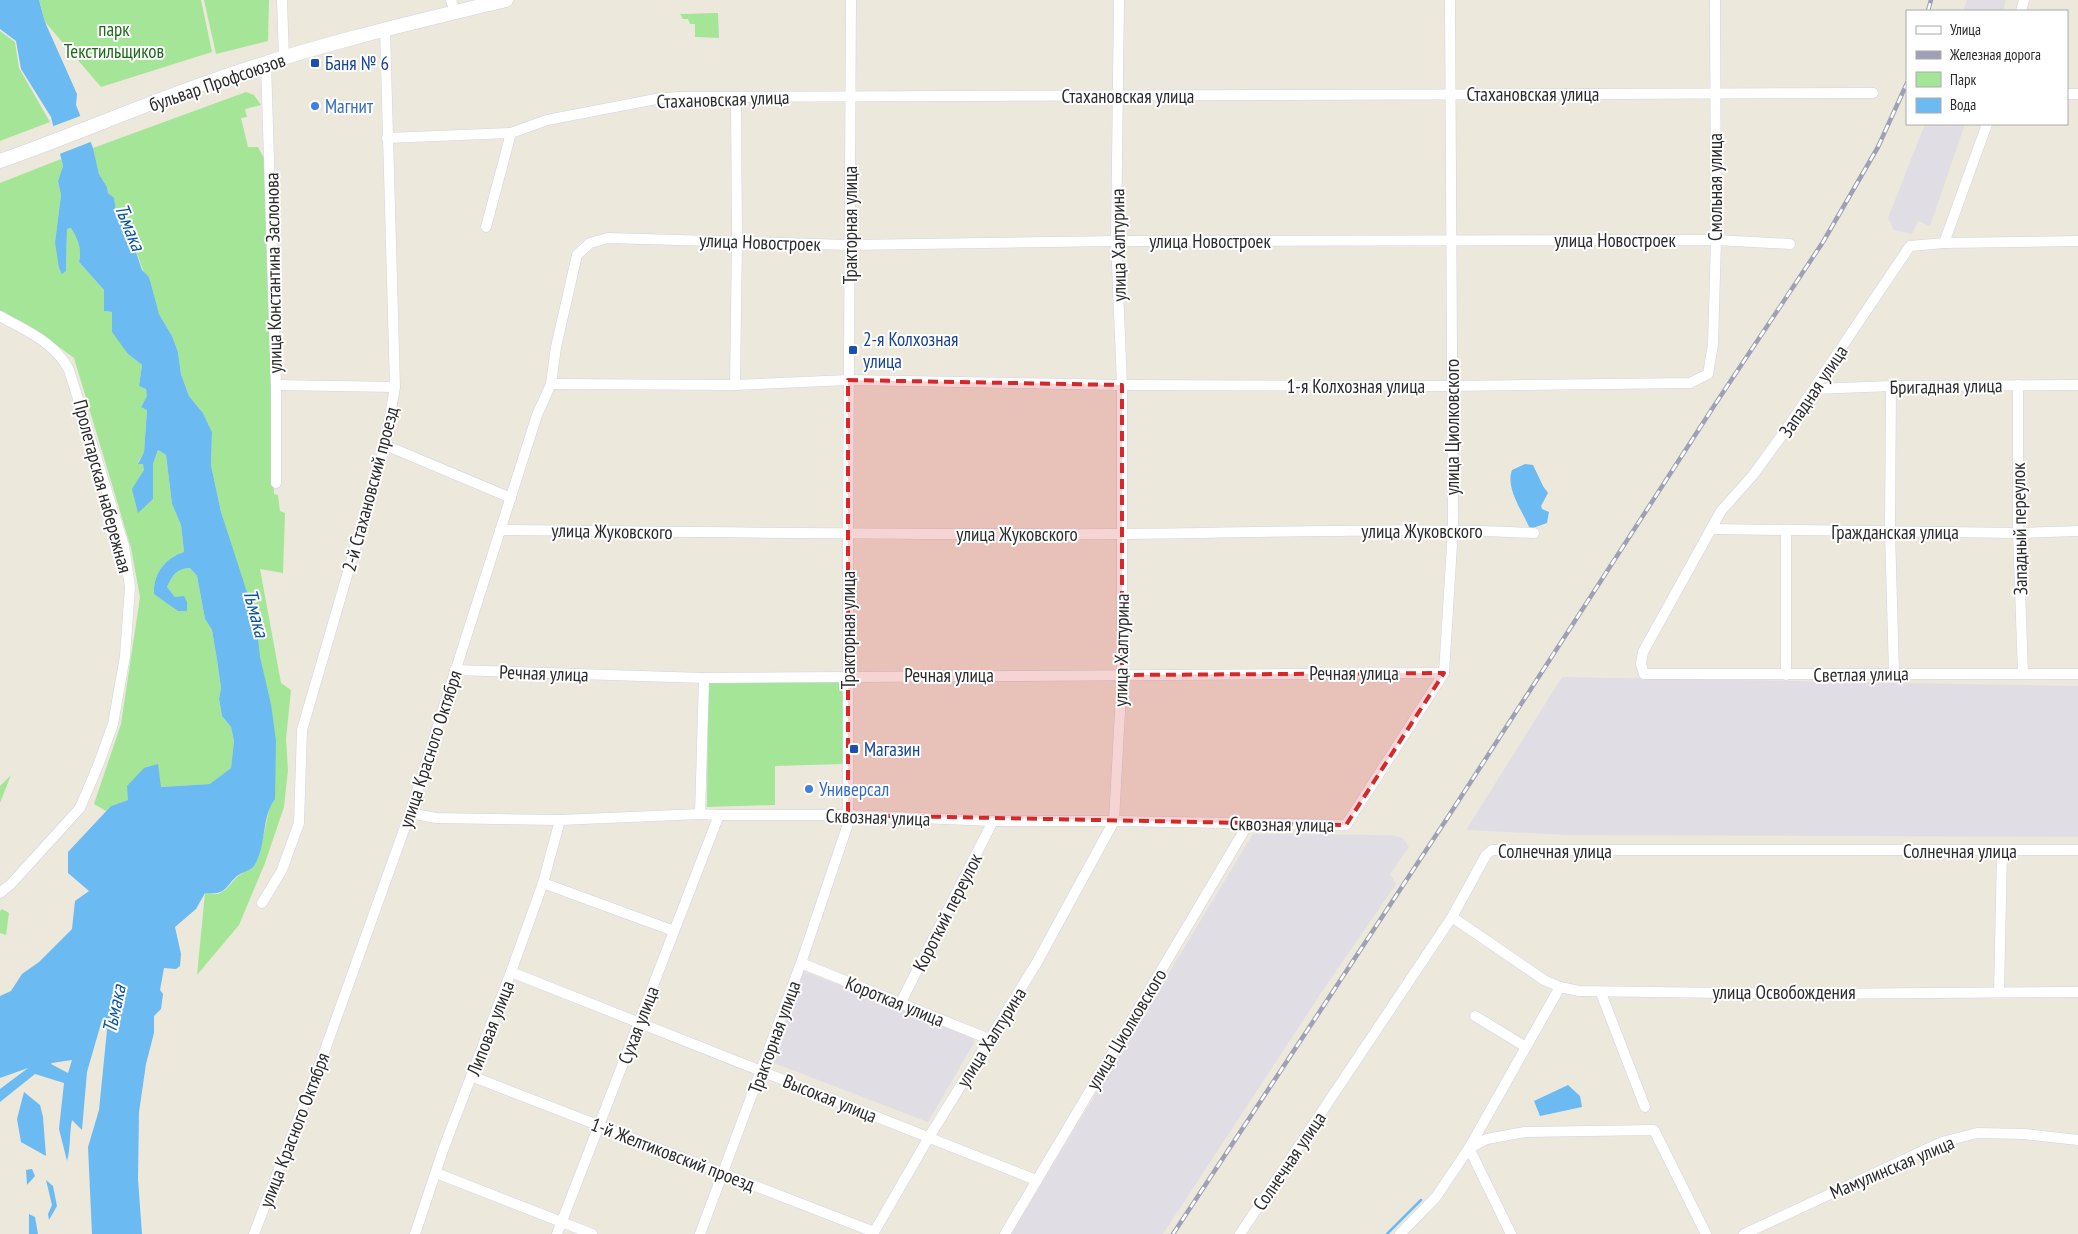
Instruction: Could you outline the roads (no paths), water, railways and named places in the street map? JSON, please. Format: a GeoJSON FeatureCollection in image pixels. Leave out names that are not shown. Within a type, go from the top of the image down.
{"type":"FeatureCollection","features":[{"type":"Feature","properties":{"kind":"main road","name":"бульвар Профсоюзов"},"geometry":{"type":"LineString","coordinates":[[0,161],[206,83],[266,63],[385,29],[453,6],[506,0]]}},
{"type":"Feature","properties":{"kind":"street"},"geometry":{"type":"LineString","coordinates":[[282,0],[284,58]]}},
{"type":"Feature","properties":{"kind":"street","name":"Тракторная улица"},"geometry":{"type":"LineString","coordinates":[[700,1234],[721,1173],[762,1071],[801,964],[848,824],[848,380],[851,0]]}},
{"type":"Feature","properties":{"kind":"street","name":"улица Халтурина"},"geometry":{"type":"LineString","coordinates":[[873,1233],[929,1137],[1036,964],[1114,821],[1122,675],[1122,385],[1116,242],[1119,0]]}},
{"type":"Feature","properties":{"kind":"street","name":"улица Циолковского"},"geometry":{"type":"LineString","coordinates":[[1346,826],[1444,673],[1452,529],[1450,0]]}},
{"type":"Feature","properties":{"kind":"street","name":"Смольная улица"},"geometry":{"type":"LineString","coordinates":[[1708,374],[1713,344],[1716,240],[1714,94],[1716,0]]}},
{"type":"Feature","properties":{"kind":"street","name":"2-й Стахановский проезд"},"geometry":{"type":"LineString","coordinates":[[262,903],[282,870],[299,823],[302,730],[385,445],[395,387],[385,29]]}},
{"type":"Feature","properties":{"kind":"street","name":"улица Константина Заслонова"},"geometry":{"type":"LineString","coordinates":[[266,63],[276,385],[276,483]]}},
{"type":"Feature","properties":{"kind":"street","name":"Стахановская улица"},"geometry":{"type":"LineString","coordinates":[[387,138],[511,133],[547,120],[656,99],[850,96],[1119,97],[1873,93]]}},
{"type":"Feature","properties":{"kind":"street"},"geometry":{"type":"LineString","coordinates":[[735,385],[736,97]]}},
{"type":"Feature","properties":{"kind":"street"},"geometry":{"type":"LineString","coordinates":[[1987,125],[1944,243],[2078,241]]}},
{"type":"Feature","properties":{"kind":"street"},"geometry":{"type":"LineString","coordinates":[[486,228],[511,133]]}},
{"type":"Feature","properties":{"kind":"street","name":"улица Новостроек"},"geometry":{"type":"LineString","coordinates":[[577,255],[590,242],[608,238],[850,244],[1716,240],[1790,244]]}},
{"type":"Feature","properties":{"kind":"street","name":"Западная улица"},"geometry":{"type":"LineString","coordinates":[[1644,674],[1641,664],[1643,652],[1721,511],[1754,475],[1815,389],[1910,246],[1944,243]]}},
{"type":"Feature","properties":{"kind":"street","name":"улица Красного Октября"},"geometry":{"type":"LineString","coordinates":[[254,1234],[324,1050],[410,813],[537,414],[551,384],[556,347],[577,255]]}},
{"type":"Feature","properties":{"kind":"street","name":"Пролетарская набережная"},"geometry":{"type":"LineString","coordinates":[[0,316],[48,344],[62,358],[72,374],[124,546],[130,587],[125,656],[113,724],[96,771],[80,808],[11,884],[0,893]]}},
{"type":"Feature","properties":{"kind":"street","name":"1-я Колхозная улица"},"geometry":{"type":"LineString","coordinates":[[1122,385],[1452,386],[1690,383],[1708,374]]}},
{"type":"Feature","properties":{"kind":"street"},"geometry":{"type":"LineString","coordinates":[[551,384],[735,385],[848,380],[1122,385]]}},
{"type":"Feature","properties":{"kind":"street"},"geometry":{"type":"LineString","coordinates":[[276,385],[395,387]]}},
{"type":"Feature","properties":{"kind":"street","name":"Западный переулок"},"geometry":{"type":"LineString","coordinates":[[2018,385],[2018,533],[2023,674]]}},
{"type":"Feature","properties":{"kind":"street","name":"Бригадная улица"},"geometry":{"type":"LineString","coordinates":[[1815,389],[1891,386],[2078,385]]}},
{"type":"Feature","properties":{"kind":"street"},"geometry":{"type":"LineString","coordinates":[[1891,386],[1890,531],[1894,673]]}},
{"type":"Feature","properties":{"kind":"street"},"geometry":{"type":"LineString","coordinates":[[385,445],[510,498]]}},
{"type":"Feature","properties":{"kind":"street","name":"улица Жуковского"},"geometry":{"type":"LineString","coordinates":[[500,530],[848,534],[1122,534],[1452,529],[1534,533]]}},
{"type":"Feature","properties":{"kind":"street","name":"Гражданская улица"},"geometry":{"type":"LineString","coordinates":[[1712,529],[2018,533],[2078,531]]}},
{"type":"Feature","properties":{"kind":"street"},"geometry":{"type":"LineString","coordinates":[[1786,531],[1786,675]]}},
{"type":"Feature","properties":{"kind":"street","name":"Речная улица"},"geometry":{"type":"LineString","coordinates":[[455,670],[704,678],[1444,673]]}},
{"type":"Feature","properties":{"kind":"street","name":"Светлая улица"},"geometry":{"type":"LineString","coordinates":[[1644,674],[2078,674]]}},
{"type":"Feature","properties":{"kind":"street"},"geometry":{"type":"LineString","coordinates":[[700,814],[704,678]]}},
{"type":"Feature","properties":{"kind":"street","name":"Сквозная улица"},"geometry":{"type":"LineString","coordinates":[[410,813],[436,818],[560,820],[700,814],[848,815],[993,821],[1114,821],[1346,826]]}},
{"type":"Feature","properties":{"kind":"street","name":"Сухая улица"},"geometry":{"type":"LineString","coordinates":[[557,1234],[719,815]]}},
{"type":"Feature","properties":{"kind":"street","name":"Липовая улица"},"geometry":{"type":"LineString","coordinates":[[415,1234],[443,1150],[543,883],[560,820]]}},
{"type":"Feature","properties":{"kind":"street","name":"Короткий переулок"},"geometry":{"type":"LineString","coordinates":[[900,1004],[993,821]]}},
{"type":"Feature","properties":{"kind":"street","name":"улица Циолковского"},"geometry":{"type":"LineString","coordinates":[[1005,1234],[1248,824]]}},
{"type":"Feature","properties":{"kind":"street","name":"Солнечная улица"},"geometry":{"type":"LineString","coordinates":[[1240,1234],[1452,917],[1486,855],[1492,850],[2078,850]]}},
{"type":"Feature","properties":{"kind":"street"},"geometry":{"type":"LineString","coordinates":[[1999,992],[2002,851]]}},
{"type":"Feature","properties":{"kind":"street"},"geometry":{"type":"LineString","coordinates":[[543,883],[674,931]]}},
{"type":"Feature","properties":{"kind":"street"},"geometry":{"type":"LineString","coordinates":[[1400,1234],[1436,1197],[1469,1148],[1560,988],[1544,980],[1452,917]]}},
{"type":"Feature","properties":{"kind":"street","name":"Короткая улица"},"geometry":{"type":"LineString","coordinates":[[801,964],[989,1039]]}},
{"type":"Feature","properties":{"kind":"street","name":"Высокая улица"},"geometry":{"type":"LineString","coordinates":[[511,972],[1036,1180]]}},
{"type":"Feature","properties":{"kind":"street","name":"улица Освобождения"},"geometry":{"type":"LineString","coordinates":[[1560,988],[1601,993],[2078,992]]}},
{"type":"Feature","properties":{"kind":"street"},"geometry":{"type":"LineString","coordinates":[[1601,993],[1645,1107]]}},
{"type":"Feature","properties":{"kind":"street"},"geometry":{"type":"LineString","coordinates":[[1475,1016],[1526,1047]]}},
{"type":"Feature","properties":{"kind":"street","name":"1-й Желтиковский проезд"},"geometry":{"type":"LineString","coordinates":[[471,1076],[873,1233]]}},
{"type":"Feature","properties":{"kind":"street"},"geometry":{"type":"LineString","coordinates":[[1469,1148],[1487,1139],[1525,1132],[1654,1130],[1706,1234]]}},
{"type":"Feature","properties":{"kind":"street","name":"Мамулинская улица"},"geometry":{"type":"LineString","coordinates":[[1744,1234],[1942,1142],[1977,1133],[2024,1134],[2078,1140]]}},
{"type":"Feature","properties":{"kind":"street"},"geometry":{"type":"LineString","coordinates":[[1469,1148],[1511,1234]]}},
{"type":"Feature","properties":{"kind":"street"},"geometry":{"type":"LineString","coordinates":[[436,1173],[592,1234]]}},
{"type":"Feature","properties":{"kind":"water","name":"Тьмака"},"geometry":{"type":"Polygon","coordinates":[[[0,0],[39,0],[45,22],[77,94],[76,105],[93,148],[99,174],[107,187],[108,193],[114,198],[116,210],[132,240],[142,270],[149,277],[159,314],[172,336],[178,352],[181,374],[189,396],[203,413],[212,432],[211,465],[221,512],[256,620],[260,657],[271,704],[276,741],[275,799],[268,814],[261,850],[254,866],[237,876],[221,892],[205,893],[196,909],[175,927],[181,954],[180,966],[176,969],[164,968],[160,990],[163,994],[161,1009],[154,1016],[154,1033],[146,1064],[139,1112],[138,1179],[142,1234],[92,1234],[88,1147],[99,1110],[107,1030],[102,1020],[87,1072],[82,1130],[72,1120],[67,1161],[59,1129],[64,1083],[35,1074],[0,1102],[0,1089],[28,1068],[0,1078],[0,996],[11,991],[22,974],[39,962],[72,929],[75,901],[89,891],[68,873],[68,852],[111,806],[128,800],[127,786],[144,768],[158,764],[161,787],[210,784],[231,768],[234,741],[231,727],[222,716],[219,699],[221,688],[212,630],[205,619],[197,576],[190,568],[178,571],[167,587],[175,597],[184,596],[187,602],[187,611],[178,611],[154,594],[156,580],[162,568],[171,558],[184,552],[181,525],[172,504],[166,455],[158,450],[153,464],[153,499],[138,513],[132,489],[144,470],[143,464],[138,464],[144,452],[147,410],[141,407],[147,396],[146,389],[139,386],[142,365],[128,354],[112,332],[112,312],[104,311],[104,290],[79,262],[79,244],[71,228],[67,229],[66,271],[62,274],[59,268],[55,242],[61,195],[58,181],[63,166],[51,117],[21,69],[16,41],[0,29],[0,0]],[[72,1060],[51,1064],[68,1073],[72,1060]]]}},
{"type":"Feature","properties":{"kind":"water"},"geometry":{"type":"Polygon","coordinates":[[[1525,464],[1533,465],[1548,493],[1541,506],[1542,509],[1549,512],[1547,523],[1530,529],[1516,500],[1510,477],[1512,470],[1525,464]]]}},
{"type":"Feature","properties":{"kind":"water"},"geometry":{"type":"Polygon","coordinates":[[[1568,1085],[1580,1096],[1582,1107],[1540,1116],[1534,1101],[1568,1085]]]}},
{"type":"Feature","properties":{"kind":"water"},"geometry":{"type":"Polygon","coordinates":[[[24,1092],[40,1105],[43,1117],[46,1156],[21,1142],[17,1119],[24,1092]]]}},
{"type":"Feature","properties":{"kind":"water"},"geometry":{"type":"Polygon","coordinates":[[[32,1169],[35,1176],[27,1185],[26,1170],[32,1169]]]}},
{"type":"Feature","properties":{"kind":"water"},"geometry":{"type":"Polygon","coordinates":[[[46,1180],[53,1186],[57,1206],[49,1220],[48,1214],[52,1205],[46,1180]]]}},
{"type":"Feature","properties":{"kind":"water"},"geometry":{"type":"Polygon","coordinates":[[[29,1214],[35,1217],[38,1234],[29,1234],[29,1214]]]}},
{"type":"Feature","properties":{"kind":"waterway"},"geometry":{"type":"LineString","coordinates":[[1387,1234],[1421,1200]]}},
{"type":"Feature","properties":{"kind":"railway"},"geometry":{"type":"LineString","coordinates":[[1928,10],[1931,0]]}},
{"type":"Feature","properties":{"kind":"railway"},"geometry":{"type":"LineString","coordinates":[[1173,1234],[1823,242],[1878,147],[1906,85]]}},
{"type":"Feature","properties":{"kind":"place","name":"Баня № 6"},"geometry":{"type":"Point","coordinates":[315,63]}},
{"type":"Feature","properties":{"kind":"place","name":"Магнит"},"geometry":{"type":"Point","coordinates":[315,106]}},
{"type":"Feature","properties":{"kind":"place","name":"2-я Колхозная улица"},"geometry":{"type":"Point","coordinates":[853,350]}},
{"type":"Feature","properties":{"kind":"place","name":"Магазин"},"geometry":{"type":"Point","coordinates":[854,749]}},
{"type":"Feature","properties":{"kind":"place","name":"Универсал"},"geometry":{"type":"Point","coordinates":[809,789]}},
{"type":"Feature","properties":{"kind":"park label","name":"парк Текстильщиков"},"geometry":{"type":"Point","coordinates":[114,40]}}]}
